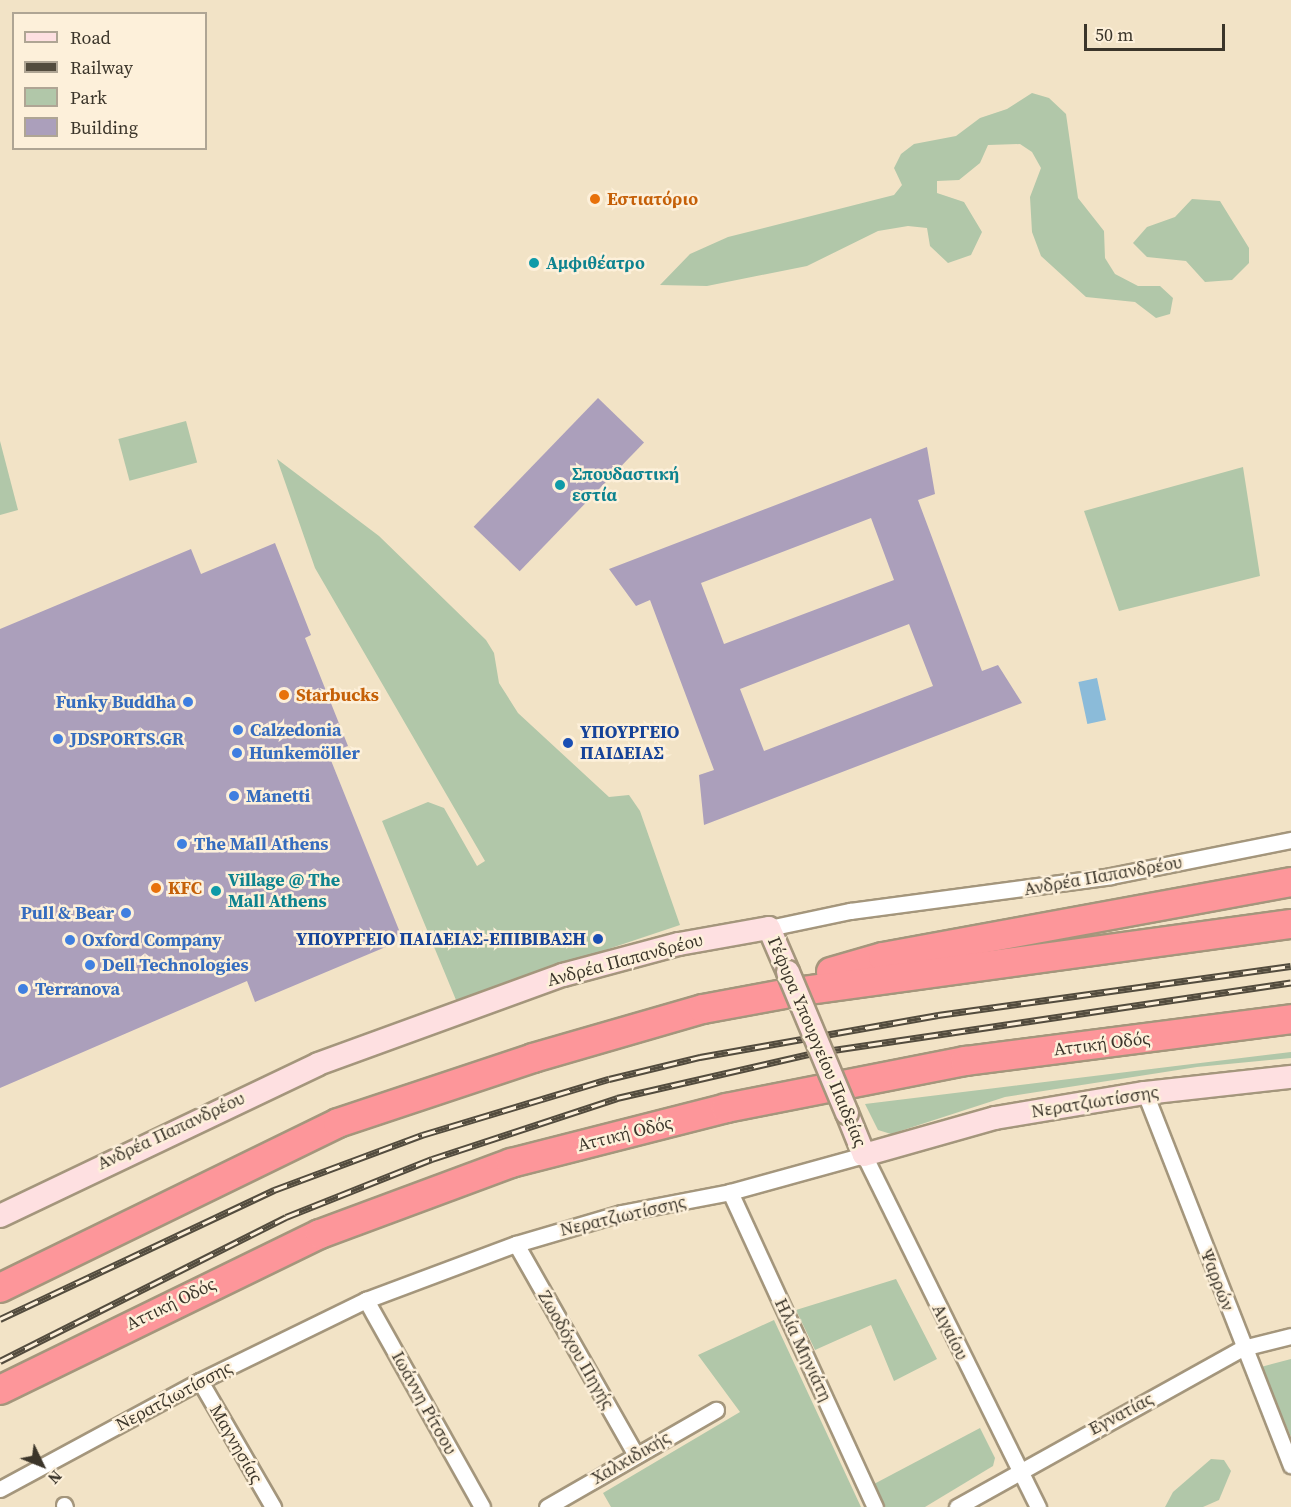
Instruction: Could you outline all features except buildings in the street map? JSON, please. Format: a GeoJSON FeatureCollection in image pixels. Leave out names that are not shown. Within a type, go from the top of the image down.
{"type":"FeatureCollection","features":[{"type":"Feature","properties":{"kind":"highway"},"geometry":{"type":"LineString","coordinates":[[0,1288],[338,1123],[556,1051],[883,957],[1291,882]]}},
{"type":"Feature","properties":{"kind":"highway"},"geometry":{"type":"LineString","coordinates":[[791,982],[1291,924]]}},
{"type":"Feature","properties":{"kind":"highway","name":"Αττική Οδός"},"geometry":{"type":"LineString","coordinates":[[0,1390],[320,1234],[511,1163],[726,1108],[965,1061],[1291,1019]]}},
{"type":"Feature","properties":{"kind":"street","name":"Ανδρέα Παπανδρέου"},"geometry":{"type":"LineString","coordinates":[[0,1216],[230,1102],[449,1013],[649,951],[850,911],[1111,876],[1291,840]]}},
{"type":"Feature","properties":{"kind":"street","name":"Γέφυρα Υπουργείου Παιδείας"},"geometry":{"type":"LineString","coordinates":[[770,928],[864,1155]]}},
{"type":"Feature","properties":{"kind":"street","name":"Νερατζιωτίσσης"},"geometry":{"type":"LineString","coordinates":[[0,1489],[200,1381],[366,1300],[516,1244],[621,1213],[730,1192],[994,1118],[1145,1094],[1291,1077]]}},
{"type":"Feature","properties":{"kind":"street","name":"Ψαρρών"},"geometry":{"type":"LineString","coordinates":[[1145,1094],[1243,1348],[1291,1465]]}},
{"type":"Feature","properties":{"kind":"street","name":"Αιγαίου"},"geometry":{"type":"LineString","coordinates":[[864,1155],[1017,1470],[1038,1507]]}},
{"type":"Feature","properties":{"kind":"street","name":"Ηλία Μηνιάτη"},"geometry":{"type":"LineString","coordinates":[[730,1192],[875,1507]]}},
{"type":"Feature","properties":{"kind":"street","name":"Ζωοδόχου Πηγής"},"geometry":{"type":"LineString","coordinates":[[516,1244],[636,1455]]}},
{"type":"Feature","properties":{"kind":"street","name":"Ιωάννη Ρίτσου"},"geometry":{"type":"LineString","coordinates":[[366,1300],[482,1507]]}},
{"type":"Feature","properties":{"kind":"street","name":"Εγνατίας"},"geometry":{"type":"LineString","coordinates":[[957,1507],[1017,1470],[1243,1348],[1291,1336]]}},
{"type":"Feature","properties":{"kind":"street","name":"Μαγνησίας"},"geometry":{"type":"LineString","coordinates":[[200,1381],[273,1507]]}},
{"type":"Feature","properties":{"kind":"street","name":"Χαλκιδικής"},"geometry":{"type":"LineString","coordinates":[[547,1507],[716,1410]]}},
{"type":"Feature","properties":{"kind":"green space"},"geometry":{"type":"Polygon","coordinates":[[[1032,93],[1049,98],[1066,114],[1078,198],[1104,231],[1105,258],[1115,274],[1138,286],[1160,286],[1173,298],[1170,314],[1156,318],[1135,302],[1086,297],[1041,256],[1032,232],[1030,197],[1041,168],[1032,152],[1020,144],[988,145],[980,163],[959,180],[937,181],[937,193],[964,202],[982,232],[971,255],[948,263],[930,246],[927,228],[908,226],[878,231],[807,266],[707,286],[660,285],[690,254],[728,237],[894,195],[902,185],[894,168],[901,154],[914,144],[956,136],[980,118],[1007,109],[1032,93]]]}},
{"type":"Feature","properties":{"kind":"green space"},"geometry":{"type":"Polygon","coordinates":[[[1192,199],[1220,201],[1249,248],[1249,263],[1232,280],[1205,282],[1186,261],[1147,257],[1133,243],[1147,227],[1175,217],[1192,199]]]}},
{"type":"Feature","properties":{"kind":"green space"},"geometry":{"type":"Polygon","coordinates":[[[186,421],[197,463],[130,481],[118,439],[186,421]]]}},
{"type":"Feature","properties":{"kind":"green space"},"geometry":{"type":"Polygon","coordinates":[[[0,441],[18,510],[0,515],[0,441]]]}},
{"type":"Feature","properties":{"kind":"green space"},"geometry":{"type":"Polygon","coordinates":[[[277,459],[379,536],[486,640],[494,653],[499,683],[518,713],[609,797],[629,795],[640,811],[680,925],[456,1000],[382,821],[428,802],[444,808],[477,866],[485,861],[315,568],[277,459]]]}},
{"type":"Feature","properties":{"kind":"green space"},"geometry":{"type":"Polygon","coordinates":[[[1243,467],[1260,576],[1119,611],[1084,511],[1243,467]]]}},
{"type":"Feature","properties":{"kind":"green space"},"geometry":{"type":"Polygon","coordinates":[[[1291,1052],[1291,1058],[1197,1067],[1005,1097],[891,1134],[878,1130],[865,1104],[1291,1052]]]}},
{"type":"Feature","properties":{"kind":"green space"},"geometry":{"type":"Polygon","coordinates":[[[896,1279],[937,1359],[894,1381],[871,1325],[815,1350],[796,1310],[896,1279]]]}},
{"type":"Feature","properties":{"kind":"green space"},"geometry":{"type":"Polygon","coordinates":[[[774,1320],[861,1507],[611,1507],[603,1493],[740,1412],[698,1355],[774,1320]]]}},
{"type":"Feature","properties":{"kind":"green space"},"geometry":{"type":"Polygon","coordinates":[[[1291,1359],[1291,1437],[1261,1367],[1291,1359]]]}},
{"type":"Feature","properties":{"kind":"green space"},"geometry":{"type":"Polygon","coordinates":[[[980,1428],[995,1458],[993,1466],[925,1507],[885,1507],[874,1484],[980,1428]]]}},
{"type":"Feature","properties":{"kind":"green space"},"geometry":{"type":"Polygon","coordinates":[[[1211,1459],[1224,1460],[1231,1471],[1219,1500],[1203,1507],[1165,1507],[1173,1492],[1211,1459]]]}},
{"type":"Feature","properties":{"kind":"water"},"geometry":{"type":"Polygon","coordinates":[[[1097,678],[1106,720],[1087,724],[1078,682],[1097,678]]]}},
{"type":"Feature","properties":{"kind":"railway"},"geometry":{"type":"LineString","coordinates":[[0,1319],[274,1190],[422,1135],[609,1079],[700,1057],[938,1015],[1291,966]]}},
{"type":"Feature","properties":{"kind":"railway"},"geometry":{"type":"LineString","coordinates":[[0,1361],[286,1217],[432,1159],[617,1098],[813,1053],[1291,982]]}},
{"type":"Feature","properties":{"kind":"place","name":"Εστιατόριο"},"geometry":{"type":"Point","coordinates":[595,199]}},
{"type":"Feature","properties":{"kind":"place","name":"Αμφιθέατρο"},"geometry":{"type":"Point","coordinates":[534,263]}},
{"type":"Feature","properties":{"kind":"place","name":"Σπουδαστική εστία"},"geometry":{"type":"Point","coordinates":[560,485]}},
{"type":"Feature","properties":{"kind":"place","name":"Starbucks"},"geometry":{"type":"Point","coordinates":[284,695]}},
{"type":"Feature","properties":{"kind":"place","name":"Funky Buddha"},"geometry":{"type":"Point","coordinates":[188,702]}},
{"type":"Feature","properties":{"kind":"place","name":"Calzedonia"},"geometry":{"type":"Point","coordinates":[238,730]}},
{"type":"Feature","properties":{"kind":"place","name":"JDSPORTS.GR"},"geometry":{"type":"Point","coordinates":[58,739]}},
{"type":"Feature","properties":{"kind":"place","name":"ΥΠΟΥΡΓΕΙΟ ΠΑΙΔΕΙΑΣ"},"geometry":{"type":"Point","coordinates":[568,743]}},
{"type":"Feature","properties":{"kind":"place","name":"Hunkemöller"},"geometry":{"type":"Point","coordinates":[237,753]}},
{"type":"Feature","properties":{"kind":"place","name":"Manetti"},"geometry":{"type":"Point","coordinates":[234,796]}},
{"type":"Feature","properties":{"kind":"place","name":"The Mall Athens"},"geometry":{"type":"Point","coordinates":[182,844]}},
{"type":"Feature","properties":{"kind":"place","name":"KFC"},"geometry":{"type":"Point","coordinates":[156,888]}},
{"type":"Feature","properties":{"kind":"place","name":"Village @ The Mall Athens"},"geometry":{"type":"Point","coordinates":[216,891]}},
{"type":"Feature","properties":{"kind":"place","name":"Pull & Bear"},"geometry":{"type":"Point","coordinates":[126,913]}},
{"type":"Feature","properties":{"kind":"place","name":"ΥΠΟΥΡΓΕΙΟ ΠΑΙΔΕΙΑΣ-ΕΠΙΒΙΒΑΣΗ"},"geometry":{"type":"Point","coordinates":[598,939]}},
{"type":"Feature","properties":{"kind":"place","name":"Oxford Company"},"geometry":{"type":"Point","coordinates":[70,940]}},
{"type":"Feature","properties":{"kind":"place","name":"Dell Technologies"},"geometry":{"type":"Point","coordinates":[90,965]}},
{"type":"Feature","properties":{"kind":"place","name":"Terranova"},"geometry":{"type":"Point","coordinates":[23,989]}}]}
